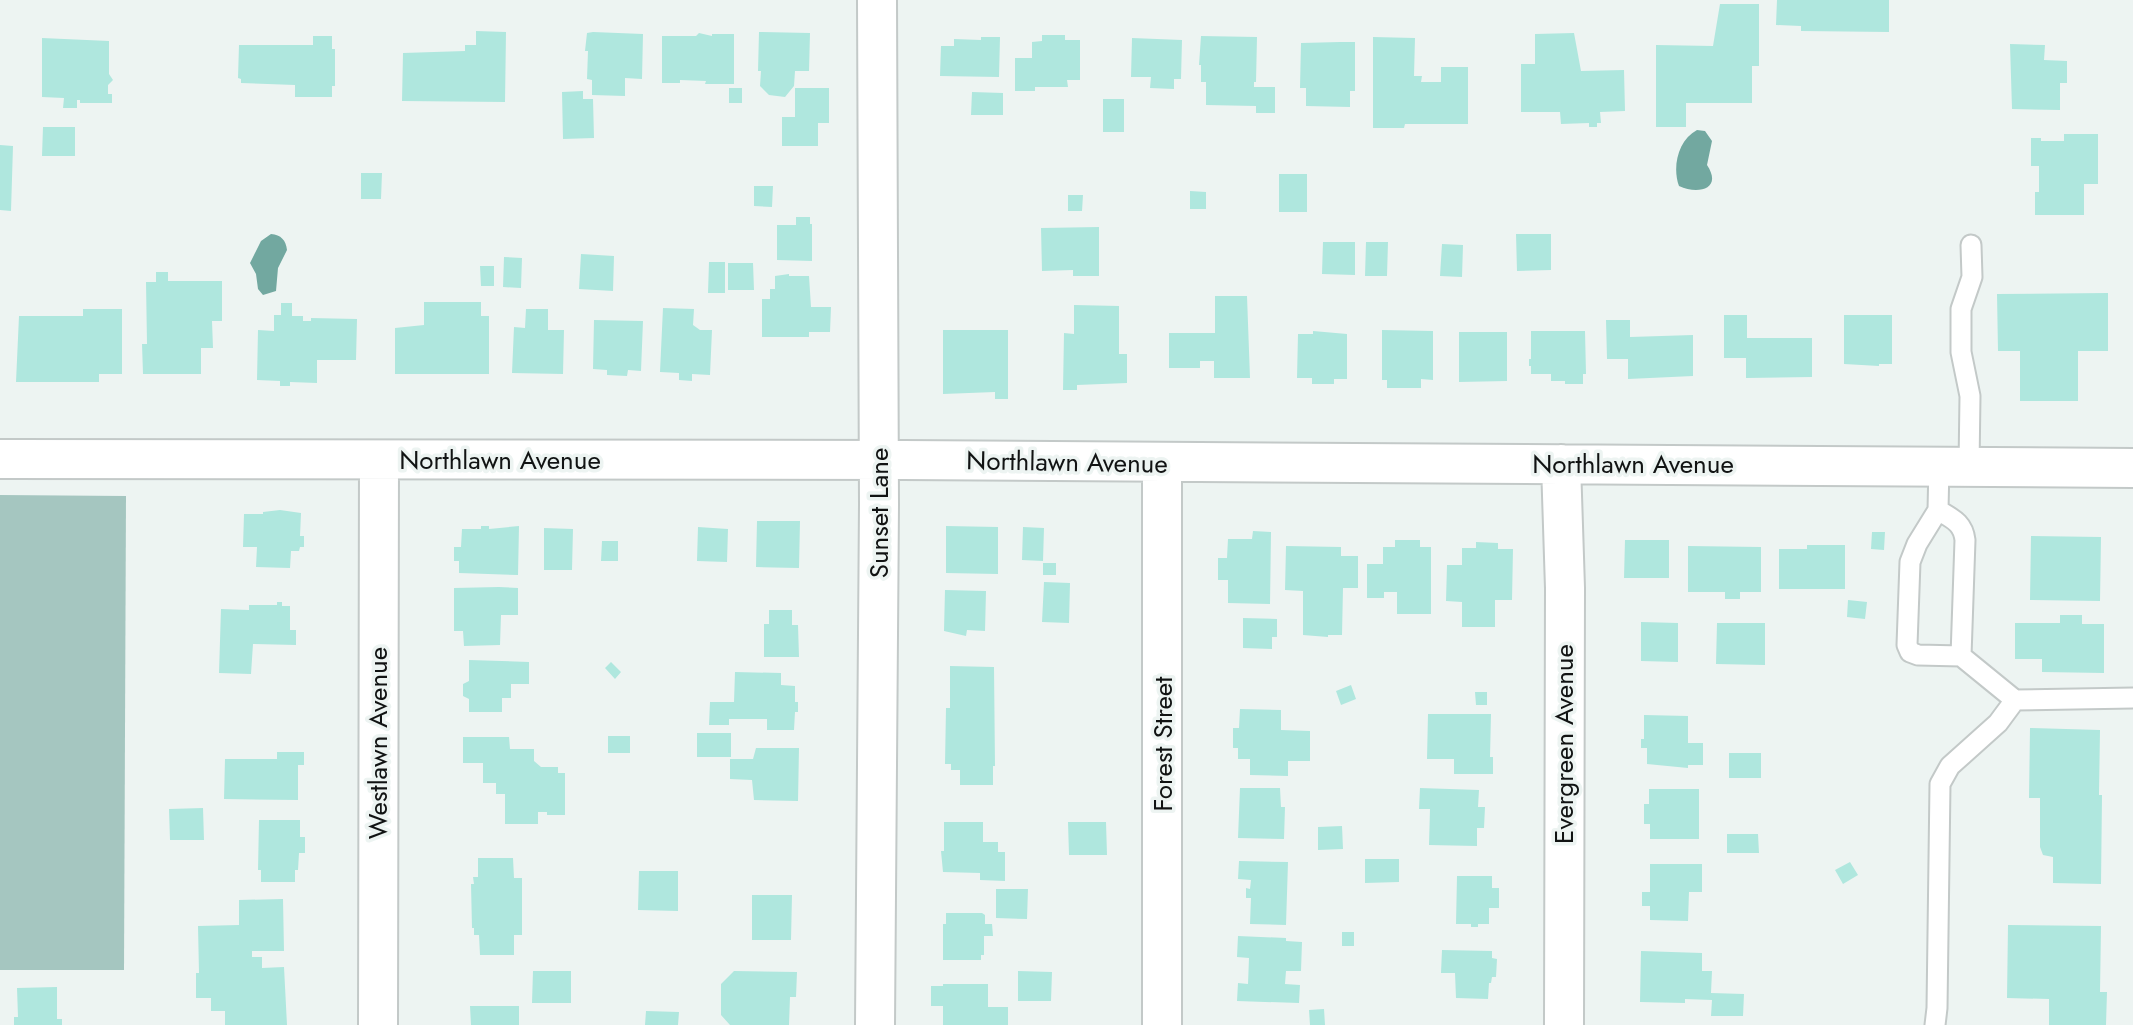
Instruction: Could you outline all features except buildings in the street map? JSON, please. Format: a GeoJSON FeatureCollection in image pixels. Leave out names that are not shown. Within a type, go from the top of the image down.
{"type":"FeatureCollection","features":[{"type":"Feature","properties":{"kind":"street","name":"Sunset Lane"},"geometry":{"type":"LineString","coordinates":[[875,1025],[877,0]]}},
{"type":"Feature","properties":{"kind":"street","name":"Northlawn Avenue"},"geometry":{"type":"LineString","coordinates":[[0,458],[878,460],[2133,468]]}},
{"type":"Feature","properties":{"kind":"street","name":"Westlawn Avenue"},"geometry":{"type":"LineString","coordinates":[[377,1025],[379,460]]}},
{"type":"Feature","properties":{"kind":"street","name":"Forest Street"},"geometry":{"type":"LineString","coordinates":[[1161,463],[1162,1025]]}},
{"type":"Feature","properties":{"kind":"street","name":"Evergreen Avenue"},"geometry":{"type":"LineString","coordinates":[[1562,464],[1565,588],[1564,1025]]}},
{"type":"Feature","properties":{"kind":"lane"},"geometry":{"type":"LineString","coordinates":[[1971,245],[1972,277],[1961,309],[1961,352],[1970,396],[1954,466],[1938,510],[1917,544],[1910,562],[1907,645],[1910,652],[1918,655],[1961,656],[2015,700],[2133,698]]}},
{"type":"Feature","properties":{"kind":"lane"},"geometry":{"type":"LineString","coordinates":[[1938,510],[1957,521],[1964,529],[1961,656]]}},
{"type":"Feature","properties":{"kind":"lane"},"geometry":{"type":"LineString","coordinates":[[1935,1025],[1940,784],[1950,766],[1998,723],[2015,700]]}},
{"type":"Feature","properties":{"kind":"green space"},"geometry":{"type":"Polygon","coordinates":[[[0,495],[126,496],[124,970],[0,970],[0,495]]]}},
{"type":"Feature","properties":{"kind":"water"},"geometry":{"type":"Polygon","coordinates":[[[1697,130],[1705,131],[1712,141],[1707,165],[1712,180],[1706,188],[1694,190],[1679,186],[1676,171],[1681,147],[1690,134],[1697,130]]]}},
{"type":"Feature","properties":{"kind":"water"},"geometry":{"type":"Polygon","coordinates":[[[271,234],[282,239],[287,250],[278,268],[276,291],[263,295],[258,289],[256,274],[250,263],[261,241],[271,234]]]}}]}
